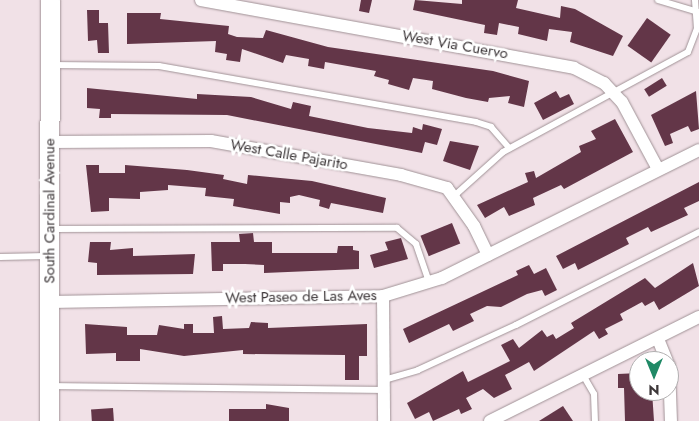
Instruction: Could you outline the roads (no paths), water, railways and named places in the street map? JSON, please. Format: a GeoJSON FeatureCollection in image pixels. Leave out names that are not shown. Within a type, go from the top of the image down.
{"type":"FeatureCollection","features":[{"type":"Feature","properties":{"kind":"main road","name":"South Cardinal Avenue"},"geometry":{"type":"LineString","coordinates":[[49,421],[51,229],[50,0]]}},
{"type":"Feature","properties":{"kind":"street","name":"West Via Cuervo"},"geometry":{"type":"LineString","coordinates":[[202,0],[545,61],[574,68],[613,93],[641,132],[658,169]]}},
{"type":"Feature","properties":{"kind":"street","name":"West Calle Pajarito"},"geometry":{"type":"LineString","coordinates":[[50,142],[210,141],[401,175],[447,188],[488,255]]}},
{"type":"Feature","properties":{"kind":"street","name":"West Paseo de Las Aves"},"geometry":{"type":"LineString","coordinates":[[50,302],[383,296],[429,282],[488,255],[699,150]]}},
{"type":"Feature","properties":{"kind":"street"},"geometry":{"type":"LineString","coordinates":[[383,296],[384,421]]}},
{"type":"Feature","properties":{"kind":"street"},"geometry":{"type":"LineString","coordinates":[[496,420],[699,318]]}},
{"type":"Feature","properties":{"kind":"street"},"geometry":{"type":"LineString","coordinates":[[658,339],[663,351]]}},
{"type":"Feature","properties":{"kind":"street"},"geometry":{"type":"LineString","coordinates":[[670,401],[671,421]]}},
{"type":"Feature","properties":{"kind":"lane"},"geometry":{"type":"LineString","coordinates":[[658,0],[698,12]]}},
{"type":"Feature","properties":{"kind":"lane"},"geometry":{"type":"LineString","coordinates":[[454,197],[509,148],[688,52],[697,29],[698,12],[695,0]]}},
{"type":"Feature","properties":{"kind":"lane"},"geometry":{"type":"LineString","coordinates":[[50,65],[159,66],[476,122],[491,127],[509,148]]}},
{"type":"Feature","properties":{"kind":"lane"},"geometry":{"type":"LineString","coordinates":[[51,229],[396,228],[416,244],[429,282]]}},
{"type":"Feature","properties":{"kind":"lane"},"geometry":{"type":"LineString","coordinates":[[50,386],[384,385],[516,324],[699,232]]}},
{"type":"Feature","properties":{"kind":"lane"},"geometry":{"type":"LineString","coordinates":[[0,257],[50,256]]}},
{"type":"Feature","properties":{"kind":"lane"},"geometry":{"type":"LineString","coordinates":[[583,376],[594,394],[595,421]]}}]}
